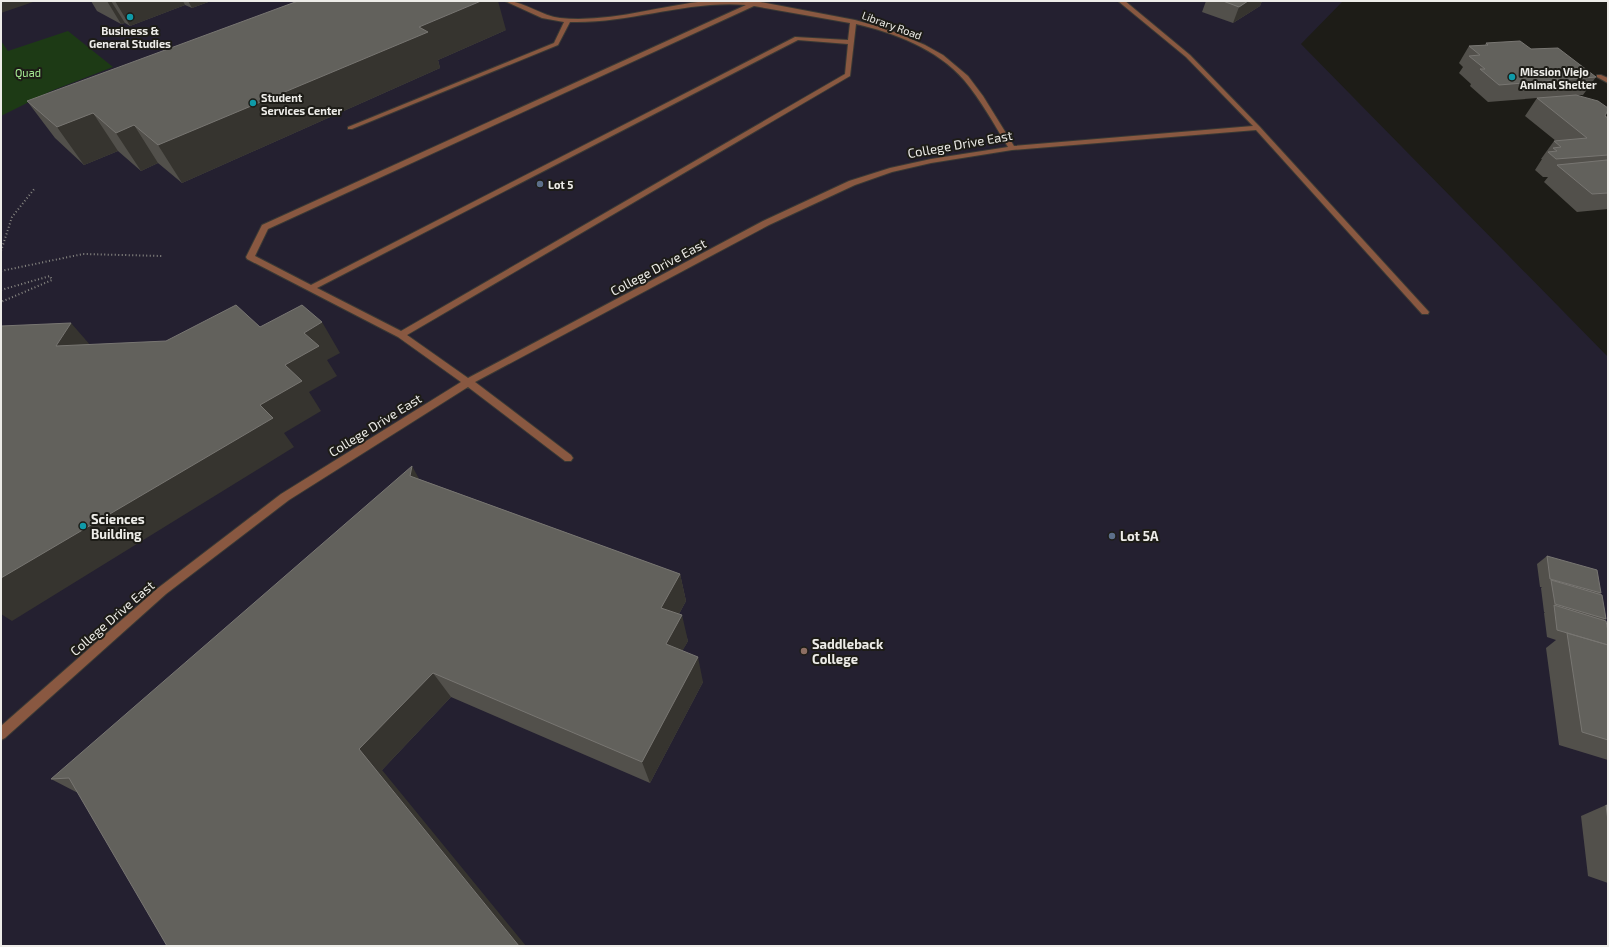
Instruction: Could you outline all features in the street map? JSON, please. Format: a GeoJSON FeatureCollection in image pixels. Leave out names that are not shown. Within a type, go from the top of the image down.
{"type":"FeatureCollection","features":[{"type":"Feature","properties":{"kind":"street","name":"Library Road"},"geometry":{"type":"LineString","coordinates":[[508,1],[545,18],[568,20],[615,17],[708,2],[733,1],[755,3],[853,21],[885,30],[940,55],[971,82],[1012,148]]}},
{"type":"Feature","properties":{"kind":"street"},"geometry":{"type":"LineString","coordinates":[[1121,1],[1188,56],[1258,128],[1425,312]]}},
{"type":"Feature","properties":{"kind":"street"},"geometry":{"type":"LineString","coordinates":[[568,458],[468,382],[401,335],[250,257],[265,227],[755,3]]}},
{"type":"Feature","properties":{"kind":"street"},"geometry":{"type":"LineString","coordinates":[[350,128],[556,44],[568,20]]}},
{"type":"Feature","properties":{"kind":"street"},"geometry":{"type":"LineString","coordinates":[[401,335],[848,75],[853,21]]}},
{"type":"Feature","properties":{"kind":"street"},"geometry":{"type":"LineString","coordinates":[[310,288],[797,38],[851,42]]}},
{"type":"Feature","properties":{"kind":"street"},"geometry":{"type":"LineString","coordinates":[[1599,76],[1608,81]]}},
{"type":"Feature","properties":{"kind":"street","name":"College Drive East"},"geometry":{"type":"LineString","coordinates":[[1,734],[162,592],[285,497],[468,382],[766,223],[852,182],[897,168],[1012,148],[1258,128]]}},
{"type":"Feature","properties":{"kind":"path"},"geometry":{"type":"LineString","coordinates":[[1,251],[5,233],[15,210],[35,188]]}},
{"type":"Feature","properties":{"kind":"path"},"geometry":{"type":"LineString","coordinates":[[1,272],[83,254],[162,256]]}},
{"type":"Feature","properties":{"kind":"path"},"geometry":{"type":"LineString","coordinates":[[1,290],[50,276],[52,280],[1,302]]}},
{"type":"Feature","properties":{"kind":"shaded area","name":"Saddleback College"},"geometry":{"type":"Polygon","coordinates":[[[1,1],[1343,1],[1301,44],[1608,357],[1608,946],[1,946],[1,1]]]}},
{"type":"Feature","properties":{"kind":"green space","name":"Quad"},"geometry":{"type":"Polygon","coordinates":[[[68,31],[113,67],[51,91],[1,116],[1,41],[8,51],[68,31]]]}},
{"type":"Feature","properties":{"kind":"building"},"geometry":{"type":"Polygon","coordinates":[[[298,1],[481,1],[419,27],[428,32],[158,145],[134,125],[116,133],[93,113],[57,127],[27,101],[298,1]]]}},
{"type":"Feature","properties":{"kind":"building"},"geometry":{"type":"Polygon","coordinates":[[[1223,1],[1248,1],[1239,7],[1223,1]]]}},
{"type":"Feature","properties":{"kind":"building"},"geometry":{"type":"Polygon","coordinates":[[[1520,41],[1531,49],[1558,48],[1596,77],[1499,85],[1480,69],[1485,69],[1469,56],[1480,55],[1469,46],[1488,45],[1486,43],[1520,41]]]}},
{"type":"Feature","properties":{"kind":"building"},"geometry":{"type":"Polygon","coordinates":[[[1576,95],[1598,101],[1608,108],[1605,116],[1608,118],[1608,155],[1556,159],[1548,152],[1557,151],[1553,148],[1561,147],[1554,141],[1587,138],[1537,98],[1576,95]]]}},
{"type":"Feature","properties":{"kind":"building"},"geometry":{"type":"Polygon","coordinates":[[[1607,160],[1608,193],[1592,194],[1557,165],[1607,160]]]}},
{"type":"Feature","properties":{"kind":"building","name":"Sciences Building"},"geometry":{"type":"Polygon","coordinates":[[[236,305],[260,327],[302,305],[322,322],[304,333],[319,346],[285,365],[302,381],[260,405],[273,418],[1,578],[1,326],[71,323],[56,346],[166,341],[236,305]]]}},
{"type":"Feature","properties":{"kind":"building"},"geometry":{"type":"Polygon","coordinates":[[[412,466],[410,476],[680,574],[661,608],[682,615],[666,644],[698,657],[642,762],[433,673],[359,749],[519,946],[167,946],[69,778],[51,779],[412,466]]]}},
{"type":"Feature","properties":{"kind":"building"},"geometry":{"type":"Polygon","coordinates":[[[1547,556],[1597,570],[1601,593],[1550,579],[1547,556]]]}},
{"type":"Feature","properties":{"kind":"building"},"geometry":{"type":"Polygon","coordinates":[[[1551,580],[1602,595],[1606,619],[1555,604],[1551,580]]]}},
{"type":"Feature","properties":{"kind":"building"},"geometry":{"type":"Polygon","coordinates":[[[1554,605],[1606,621],[1608,645],[1557,630],[1554,605]]]}},
{"type":"Feature","properties":{"kind":"building"},"geometry":{"type":"Polygon","coordinates":[[[1567,633],[1608,645],[1608,740],[1582,732],[1567,633]]]}},
{"type":"Feature","properties":{"kind":"building"},"geometry":{"type":"Polygon","coordinates":[[[1606,805],[1608,806],[1608,821],[1606,805]]]}},
{"type":"Feature","properties":{"kind":"place","name":"Business & General Studies"},"geometry":{"type":"Point","coordinates":[130,17]}},
{"type":"Feature","properties":{"kind":"place","name":"Mission Viejo Animal Shelter"},"geometry":{"type":"Point","coordinates":[1512,77]}},
{"type":"Feature","properties":{"kind":"place","name":"Student Services Center"},"geometry":{"type":"Point","coordinates":[253,103]}},
{"type":"Feature","properties":{"kind":"place","name":"Lot 5"},"geometry":{"type":"Point","coordinates":[540,184]}},
{"type":"Feature","properties":{"kind":"place","name":"Sciences Building"},"geometry":{"type":"Point","coordinates":[83,526]}},
{"type":"Feature","properties":{"kind":"place","name":"Lot 5A"},"geometry":{"type":"Point","coordinates":[1112,536]}},
{"type":"Feature","properties":{"kind":"place","name":"Saddleback College"},"geometry":{"type":"Point","coordinates":[804,651]}}]}
